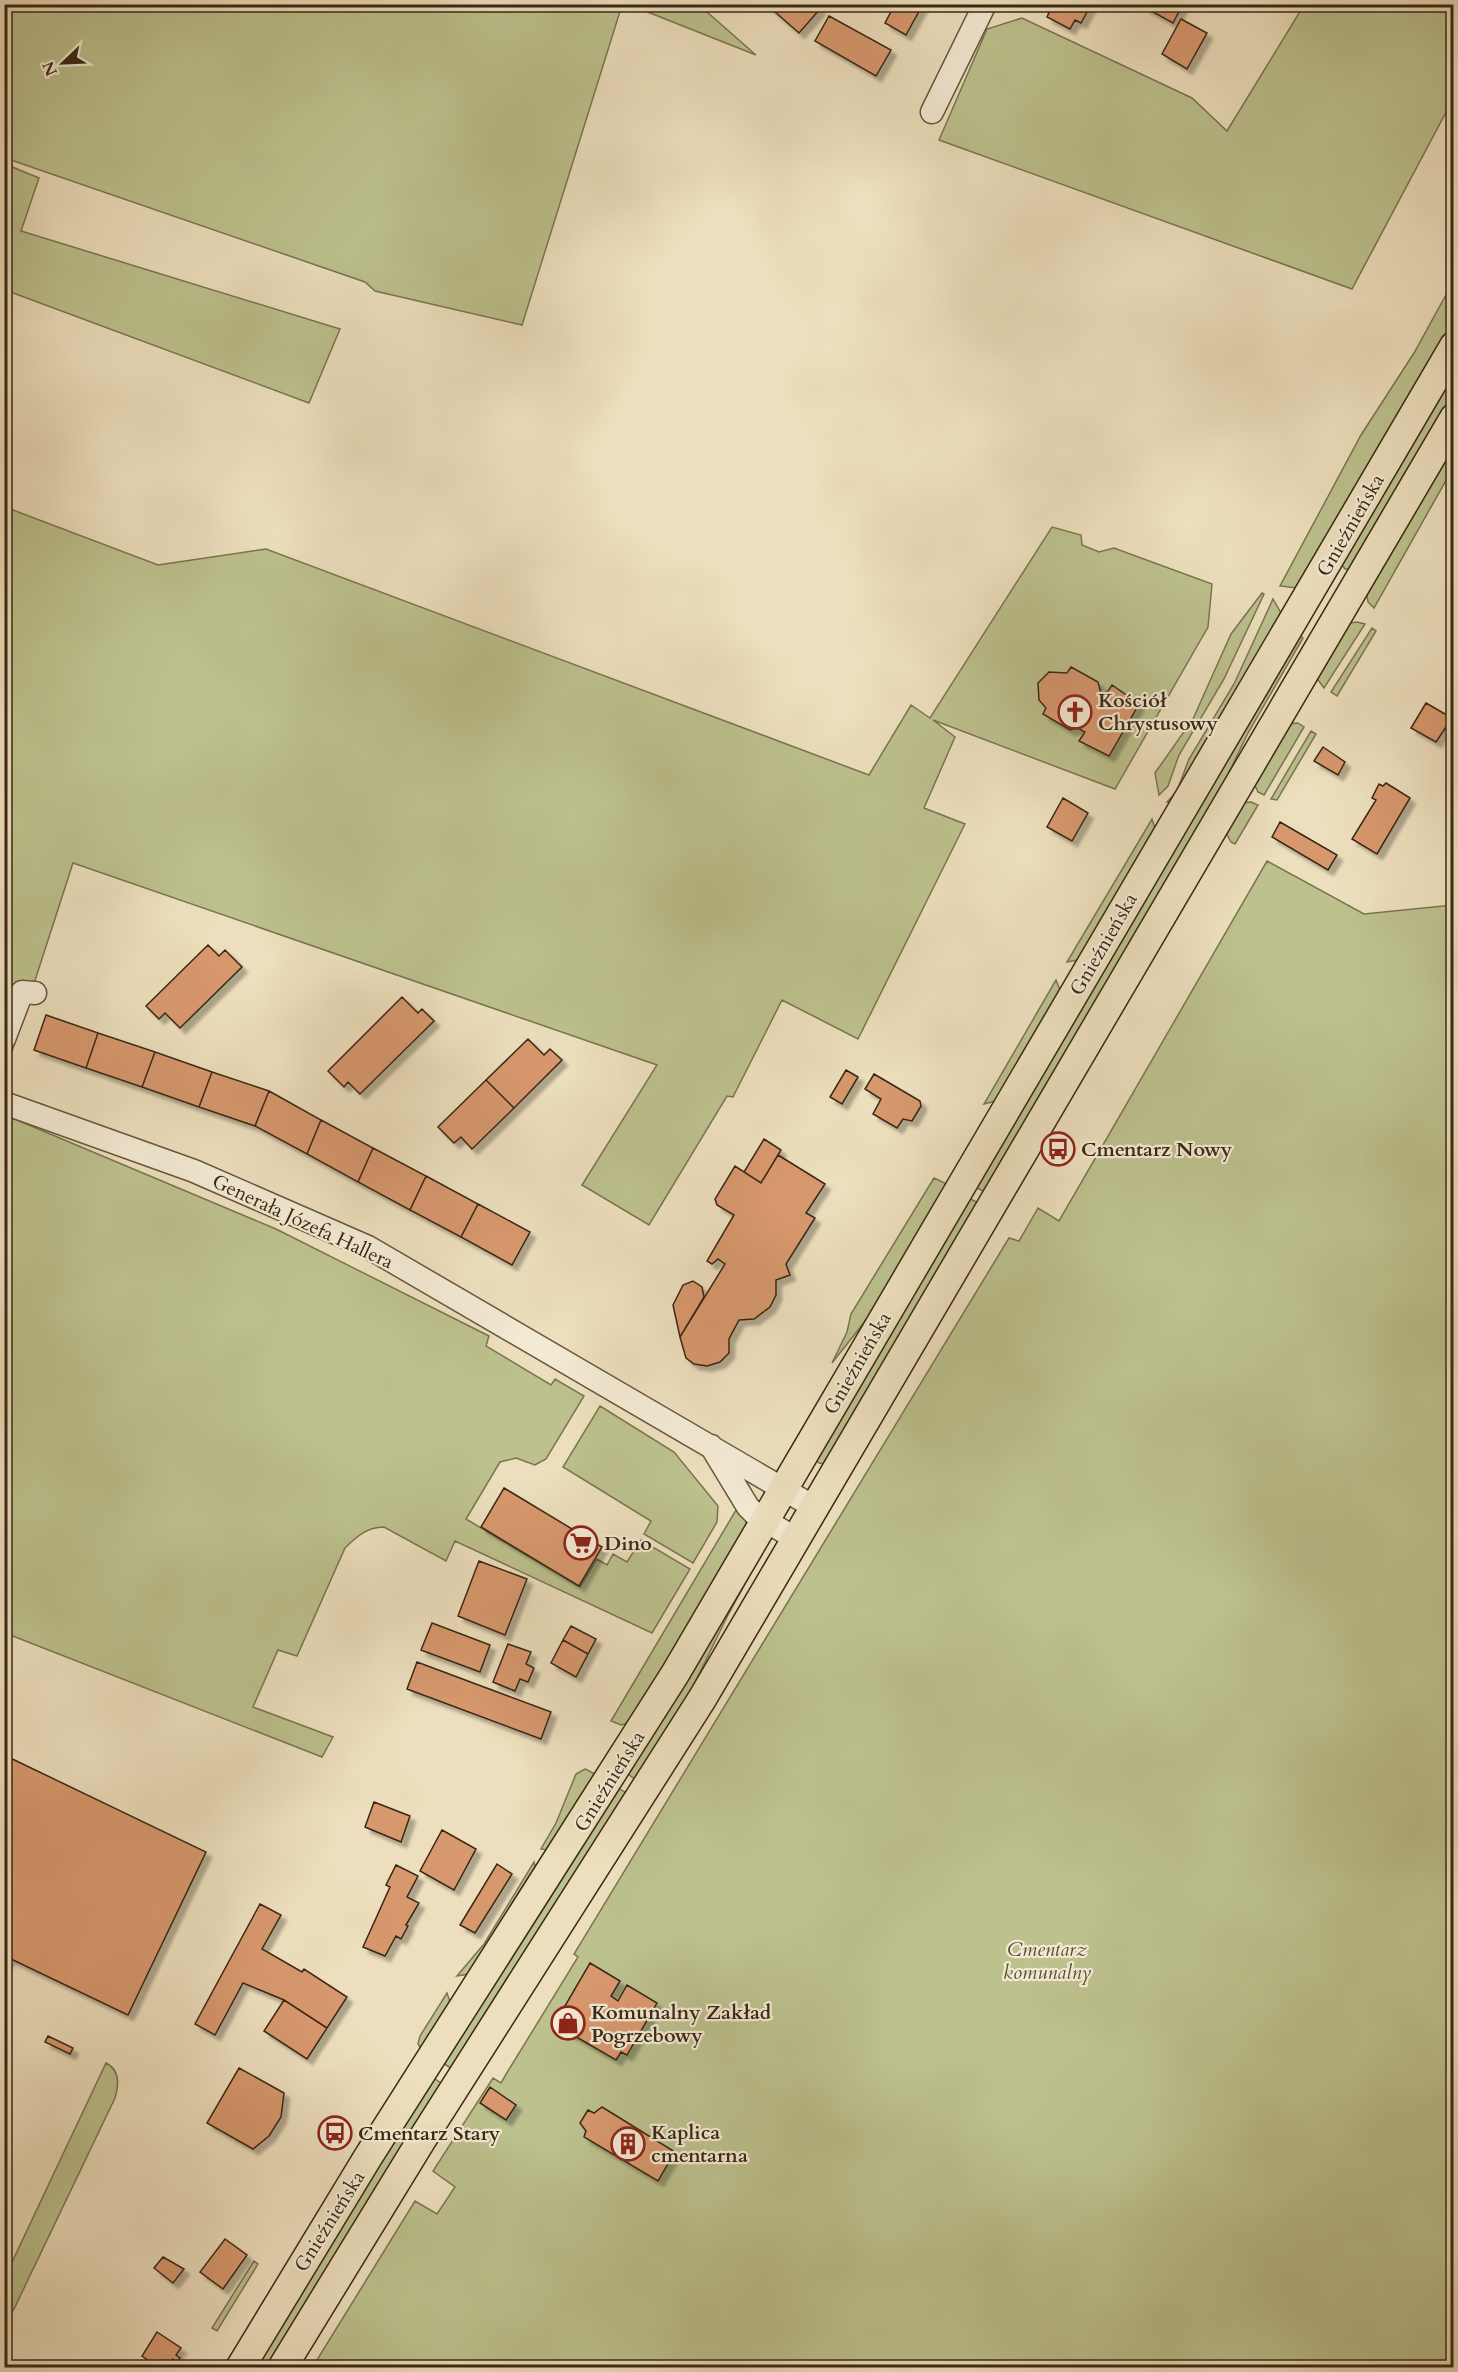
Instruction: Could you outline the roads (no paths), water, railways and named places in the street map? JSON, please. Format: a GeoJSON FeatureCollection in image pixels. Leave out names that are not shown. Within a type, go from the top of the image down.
{"type":"FeatureCollection","features":[{"type":"Feature","properties":{"kind":"main road","name":"Gnieźnieńska"},"geometry":{"type":"LineString","coordinates":[[240,2367],[380,2138],[644,1725],[1454,346]]}},
{"type":"Feature","properties":{"kind":"main road","name":"Gnieźnieńska"},"geometry":{"type":"LineString","coordinates":[[282,2367],[421,2141],[683,1730],[1454,418]]}},
{"type":"Feature","properties":{"kind":"street"},"geometry":{"type":"LineString","coordinates":[[933,112],[986,4]]}},
{"type":"Feature","properties":{"kind":"street"},"geometry":{"type":"LineString","coordinates":[[4,1039],[22,992],[35,993]]}},
{"type":"Feature","properties":{"kind":"street","name":"Generała Józefa Hallera"},"geometry":{"type":"LineString","coordinates":[[4,1103],[194,1170],[368,1247],[814,1507]]}},
{"type":"Feature","properties":{"kind":"street","name":"Generała Józefa Hallera"},"geometry":{"type":"LineString","coordinates":[[710,1445],[748,1507],[796,1539]]}},
{"type":"Feature","properties":{"kind":"place","name":"Kościół Chrystusowy"},"geometry":{"type":"Point","coordinates":[1075,712]}},
{"type":"Feature","properties":{"kind":"place","name":"Cmentarz Nowy"},"geometry":{"type":"Point","coordinates":[1058,1149]}},
{"type":"Feature","properties":{"kind":"place","name":"Dino"},"geometry":{"type":"Point","coordinates":[581,1543]}},
{"type":"Feature","properties":{"kind":"place","name":"Komunalny Zakład Pogrzebowy"},"geometry":{"type":"Point","coordinates":[568,2023]}},
{"type":"Feature","properties":{"kind":"place","name":"Cmentarz Stary"},"geometry":{"type":"Point","coordinates":[335,2133]}},
{"type":"Feature","properties":{"kind":"place","name":"Kaplica cmentarna"},"geometry":{"type":"Point","coordinates":[628,2144]}},
{"type":"Feature","properties":{"kind":"park label","name":"Cmentarz komunalny"},"geometry":{"type":"Point","coordinates":[1047,1960]}}]}
